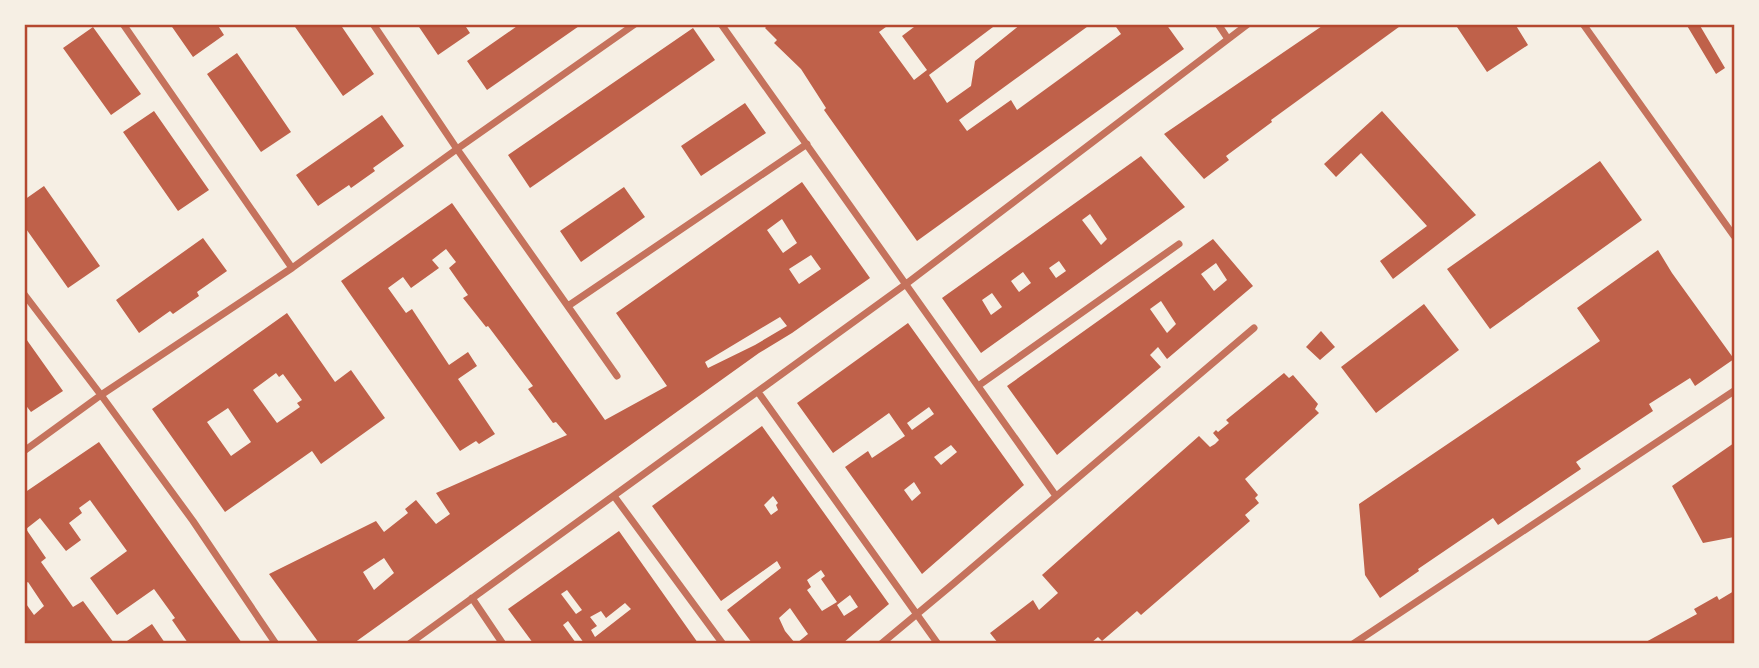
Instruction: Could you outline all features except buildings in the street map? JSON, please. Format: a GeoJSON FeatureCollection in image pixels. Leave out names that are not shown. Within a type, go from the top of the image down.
{"type":"FeatureCollection","features":[{"type":"Feature","properties":{"kind":"street"},"geometry":{"type":"LineString","coordinates":[[123,24],[292,268]]}},
{"type":"Feature","properties":{"kind":"street"},"geometry":{"type":"LineString","coordinates":[[373,24],[457,149],[617,376]]}},
{"type":"Feature","properties":{"kind":"street"},"geometry":{"type":"LineString","coordinates":[[24,451],[102,395],[292,268],[635,24]]}},
{"type":"Feature","properties":{"kind":"street"},"geometry":{"type":"LineString","coordinates":[[721,24],[1056,496]]}},
{"type":"Feature","properties":{"kind":"street"},"geometry":{"type":"LineString","coordinates":[[1218,24],[1228,39]]}},
{"type":"Feature","properties":{"kind":"street"},"geometry":{"type":"LineString","coordinates":[[409,643],[906,284],[1248,24]]}},
{"type":"Feature","properties":{"kind":"street"},"geometry":{"type":"LineString","coordinates":[[1583,24],[1734,236]]}},
{"type":"Feature","properties":{"kind":"street"},"geometry":{"type":"LineString","coordinates":[[568,306],[807,144]]}},
{"type":"Feature","properties":{"kind":"street"},"geometry":{"type":"LineString","coordinates":[[978,386],[1180,244]]}},
{"type":"Feature","properties":{"kind":"street"},"geometry":{"type":"LineString","coordinates":[[24,294],[102,395],[276,643]]}},
{"type":"Feature","properties":{"kind":"street"},"geometry":{"type":"LineString","coordinates":[[881,643],[1254,328]]}},
{"type":"Feature","properties":{"kind":"street"},"geometry":{"type":"LineString","coordinates":[[1353,643],[1734,391]]}},
{"type":"Feature","properties":{"kind":"street"},"geometry":{"type":"LineString","coordinates":[[758,392],[938,643]]}},
{"type":"Feature","properties":{"kind":"street"},"geometry":{"type":"LineString","coordinates":[[614,496],[723,643]]}},
{"type":"Feature","properties":{"kind":"street"},"geometry":{"type":"LineString","coordinates":[[472,598],[503,643]]}}]}
